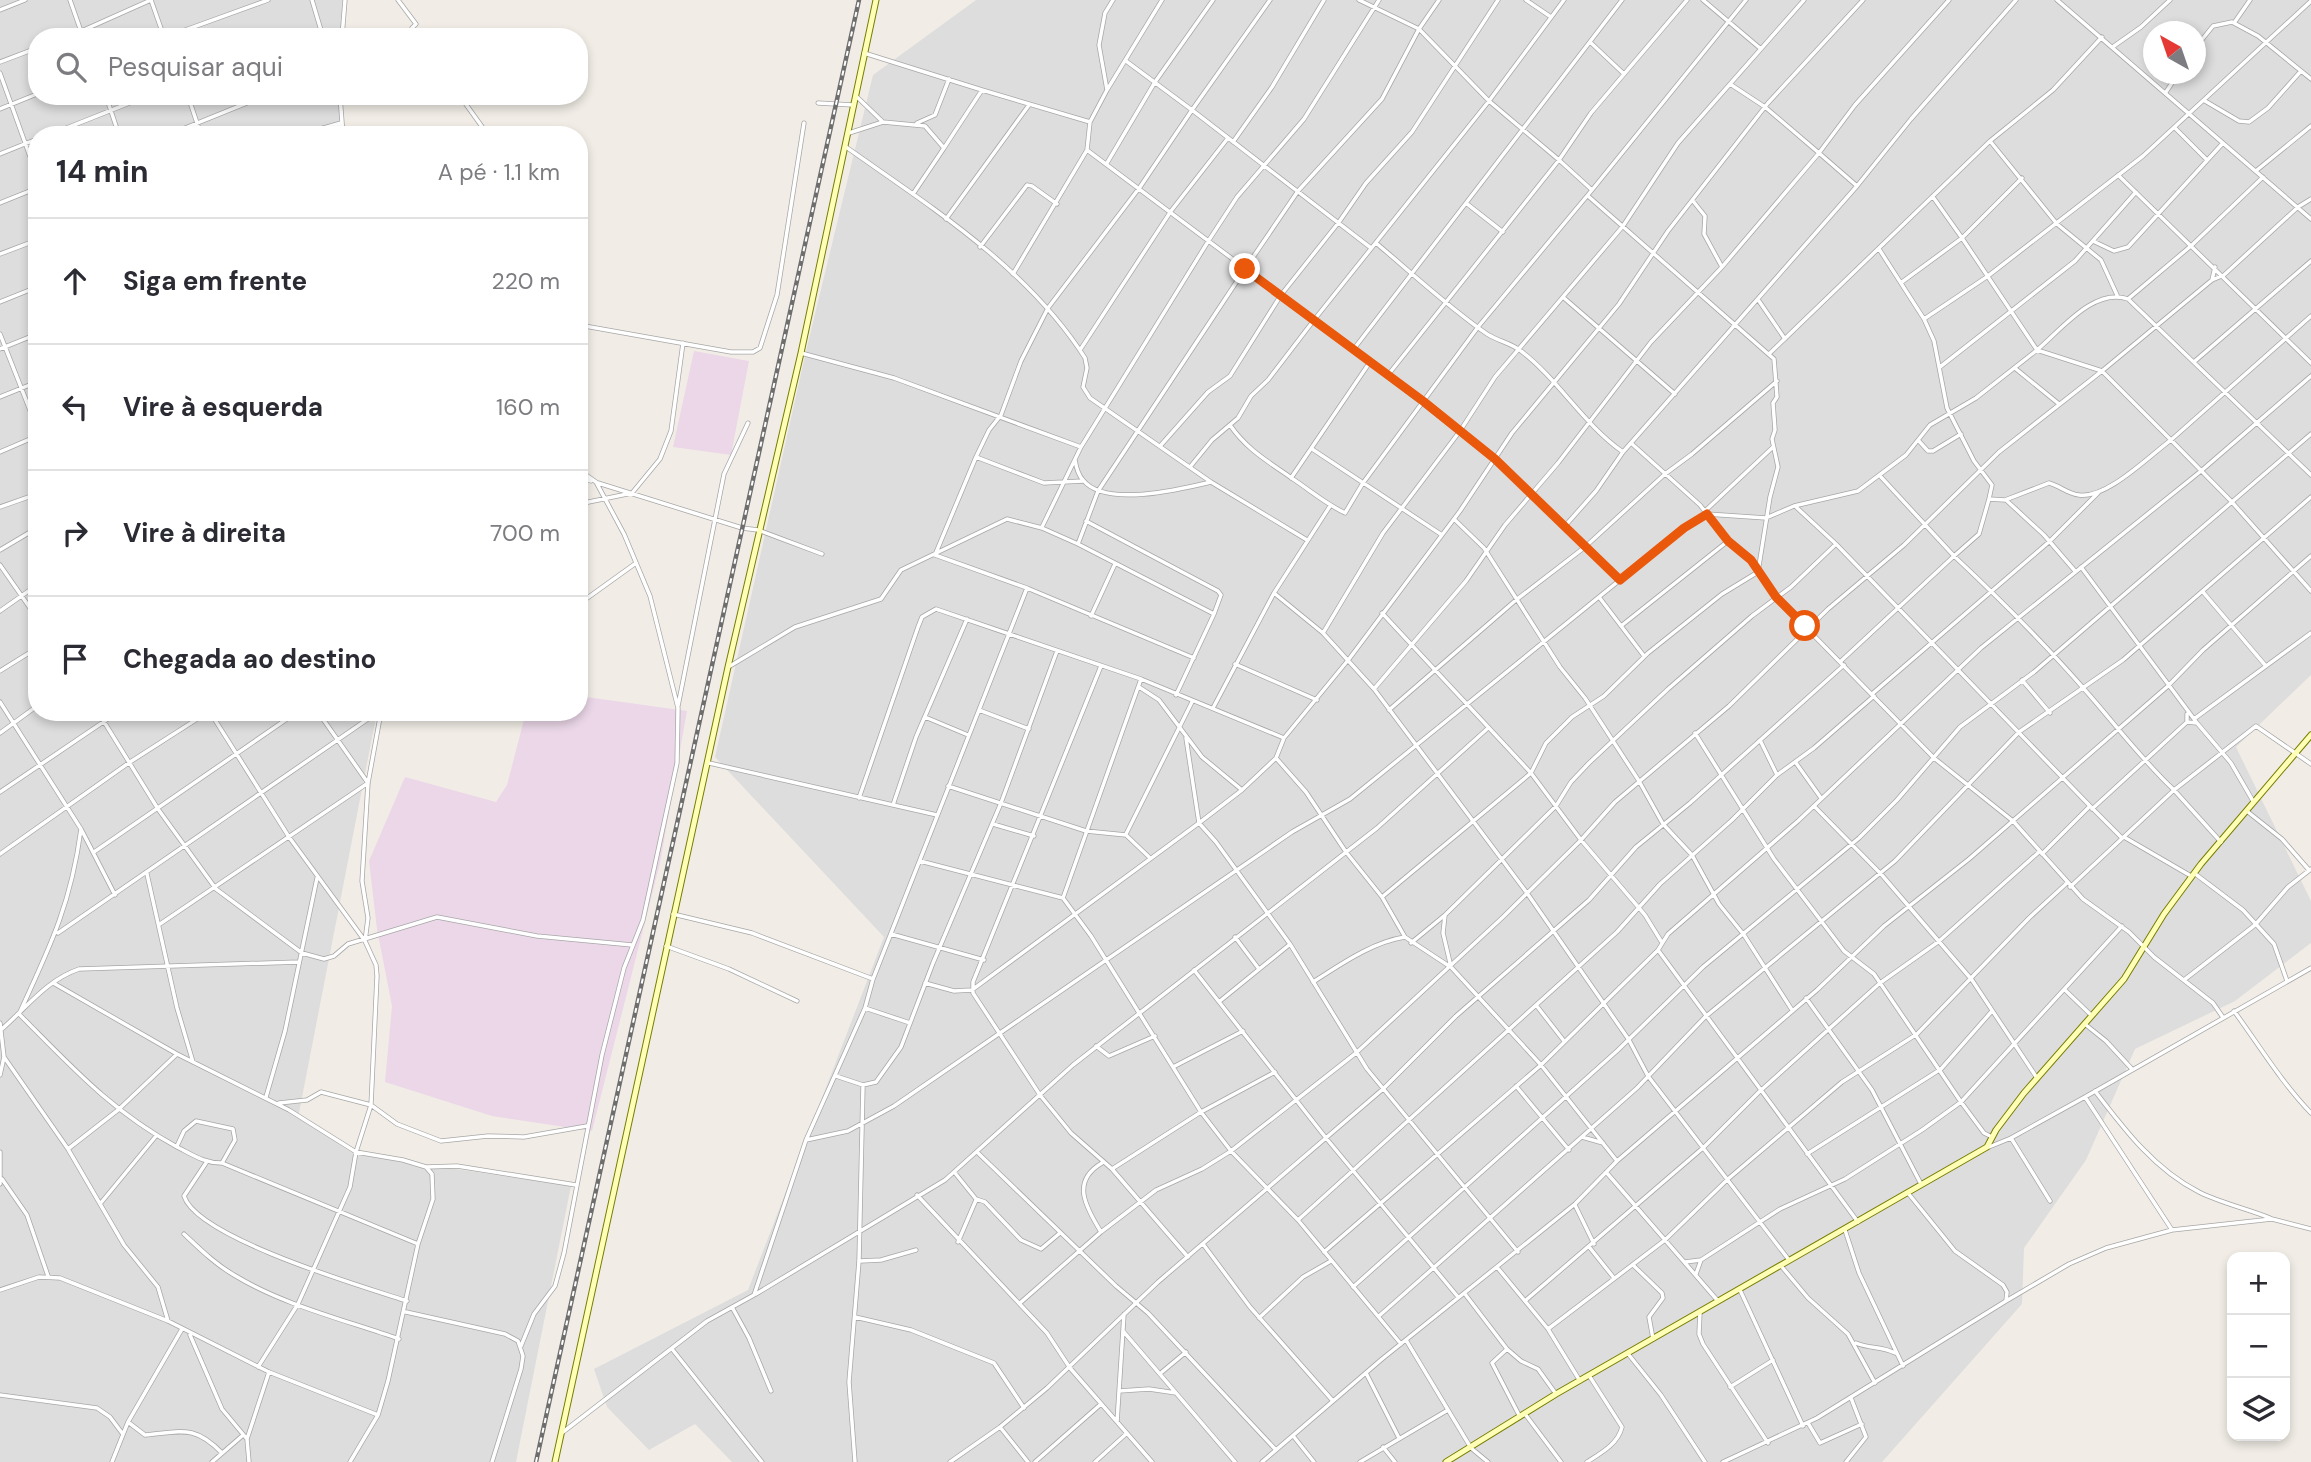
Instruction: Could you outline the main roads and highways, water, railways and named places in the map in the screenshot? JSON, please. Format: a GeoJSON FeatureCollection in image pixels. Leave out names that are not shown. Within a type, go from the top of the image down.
{"type":"FeatureCollection","features":[{"type":"Feature","properties":{"kind":"railway"},"geometry":{"type":"LineString","coordinates":[[536,1462],[859,0]]}}]}
